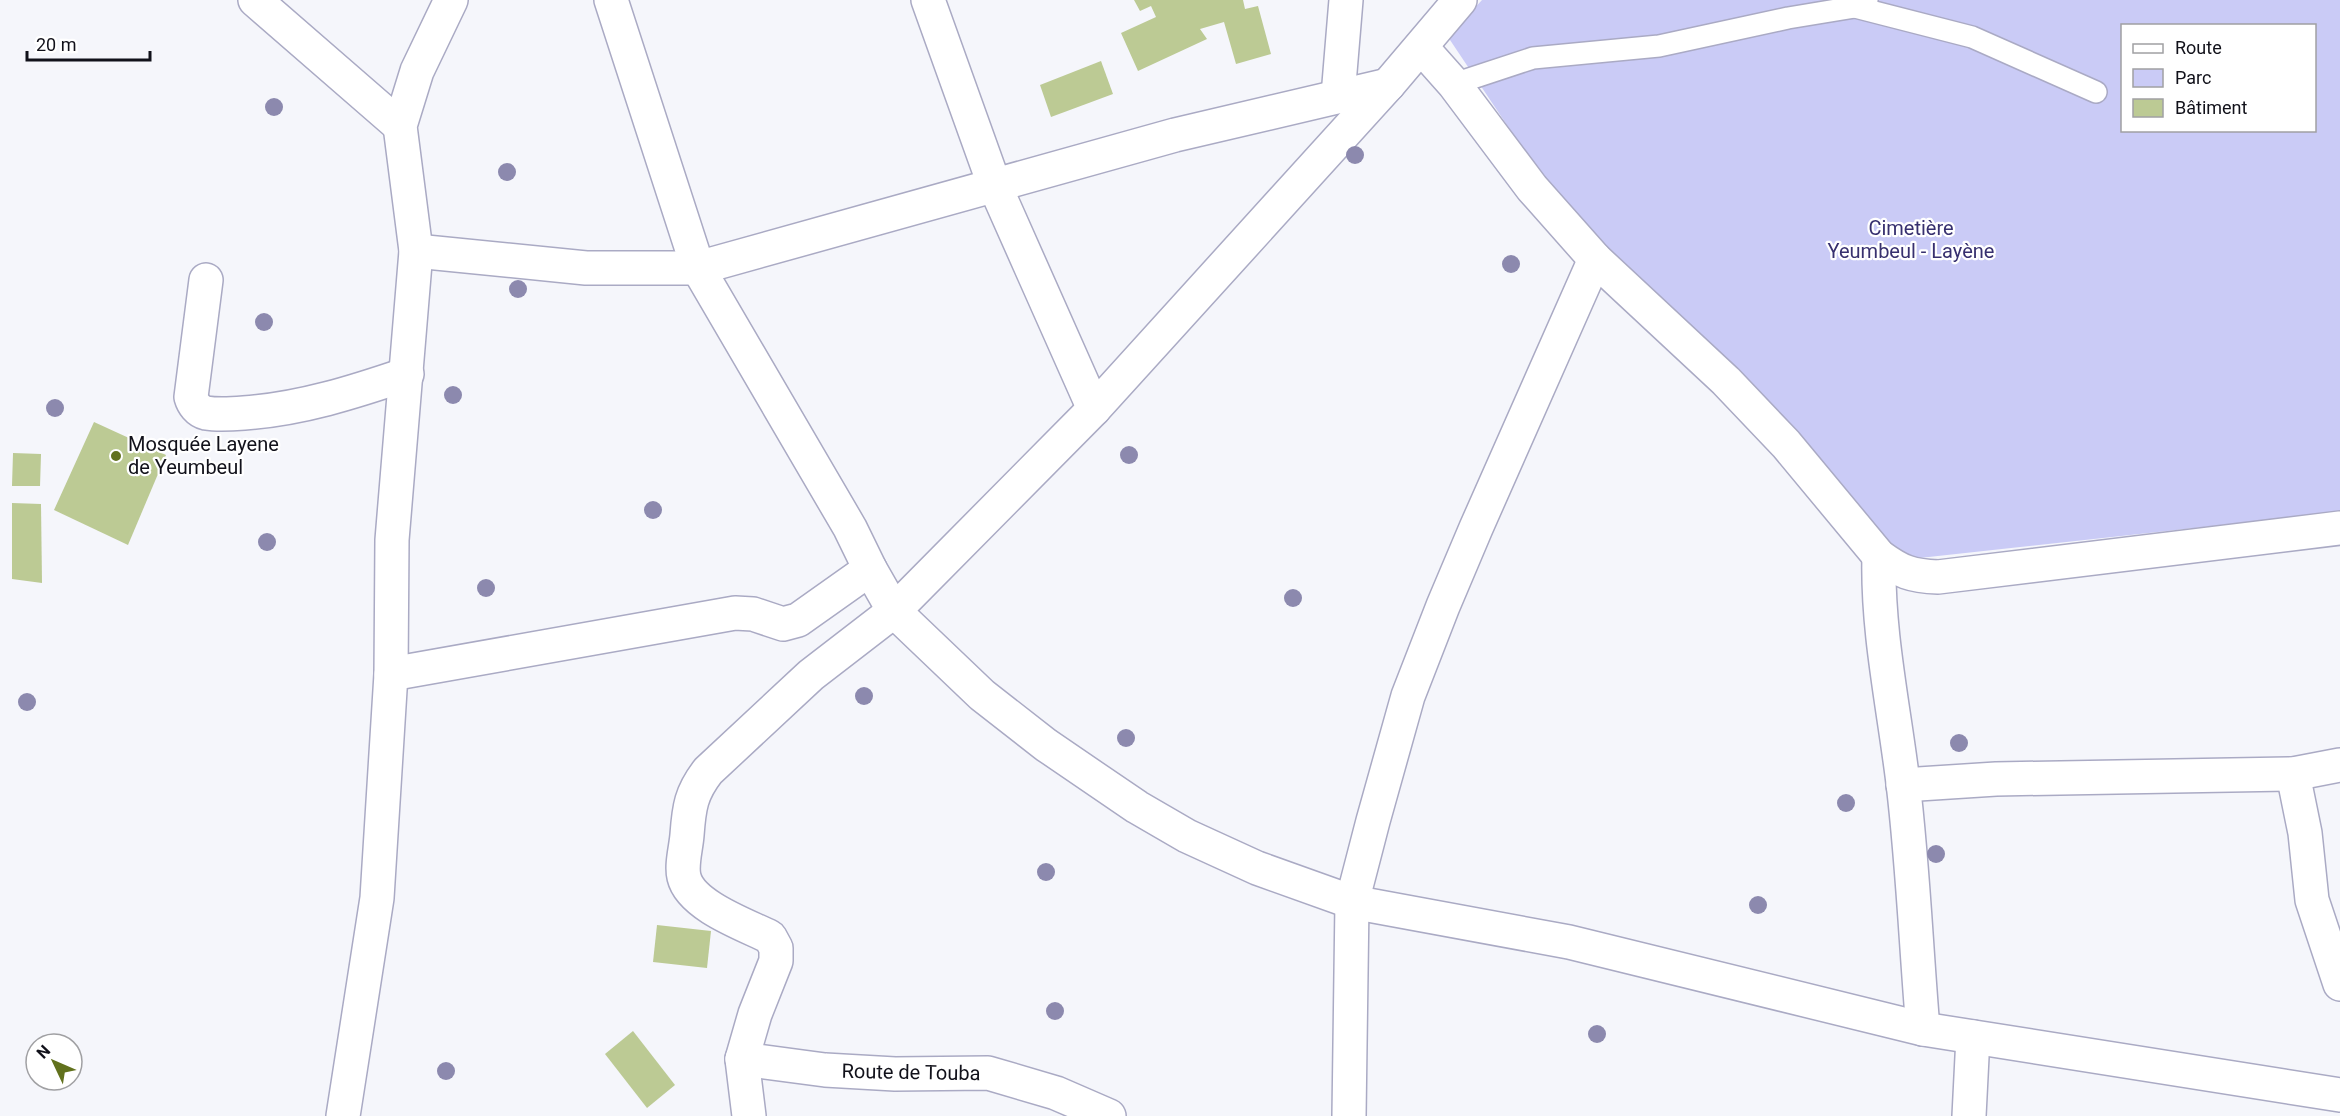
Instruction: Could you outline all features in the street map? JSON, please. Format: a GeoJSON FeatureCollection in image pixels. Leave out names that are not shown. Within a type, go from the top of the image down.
{"type":"FeatureCollection","features":[{"type":"Feature","properties":{"kind":"street"},"geometry":{"type":"LineString","coordinates":[[255,0],[400,126]]}},
{"type":"Feature","properties":{"kind":"street"},"geometry":{"type":"LineString","coordinates":[[344,1116],[377,898],[391,674],[392,540],[416,251],[400,126],[417,71],[451,0]]}},
{"type":"Feature","properties":{"kind":"street"},"geometry":{"type":"LineString","coordinates":[[611,0],[698,268],[850,528],[894,610],[982,695],[1046,745],[1137,807],[1187,836],[1257,868],[1352,902],[1569,942],[1923,1029],[2340,1095]]}},
{"type":"Feature","properties":{"kind":"street"},"geometry":{"type":"LineString","coordinates":[[928,0],[994,184],[1094,409]]}},
{"type":"Feature","properties":{"kind":"street"},"geometry":{"type":"LineString","coordinates":[[1338,96],[1346,0]]}},
{"type":"Feature","properties":{"kind":"street"},"geometry":{"type":"LineString","coordinates":[[749,1116],[742,1059],[776,961],[776,948],[770,938],[702,901],[692,891],[684,877],[690,804],[697,785],[717,763],[812,675],[894,610],[1094,409],[1422,48],[1460,0]]}},
{"type":"Feature","properties":{"kind":"street"},"geometry":{"type":"LineString","coordinates":[[1422,48],[1454,84],[1532,188],[1595,259],[1726,381],[1771,429],[1879,556],[1898,570],[1915,576],[1938,577],[2340,528]]}},
{"type":"Feature","properties":{"kind":"street"},"geometry":{"type":"LineString","coordinates":[[416,251],[586,268],[698,268],[1175,135],[1388,85]]}},
{"type":"Feature","properties":{"kind":"street"},"geometry":{"type":"LineString","coordinates":[[1349,1116],[1352,902],[1372,821],[1412,686],[1455,577],[1595,259]]}},
{"type":"Feature","properties":{"kind":"street"},"geometry":{"type":"LineString","coordinates":[[206,280],[191,397],[193,403],[206,413],[230,414],[295,407],[353,393],[407,374]]}},
{"type":"Feature","properties":{"kind":"street"},"geometry":{"type":"LineString","coordinates":[[1879,556],[1878,586],[1881,627],[1903,786],[1923,1029]]}},
{"type":"Feature","properties":{"kind":"street"},"geometry":{"type":"LineString","coordinates":[[391,674],[735,612],[753,614],[783,624],[798,620],[870,569]]}},
{"type":"Feature","properties":{"kind":"street"},"geometry":{"type":"LineString","coordinates":[[1903,786],[1996,779],[2293,774],[2340,765]]}},
{"type":"Feature","properties":{"kind":"street"},"geometry":{"type":"LineString","coordinates":[[2293,774],[2305,834],[2312,900],[2340,984]]}},
{"type":"Feature","properties":{"kind":"street"},"geometry":{"type":"LineString","coordinates":[[1969,1116],[1973,1037]]}},
{"type":"Feature","properties":{"kind":"street","name":"Route de Touba"},"geometry":{"type":"LineString","coordinates":[[742,1059],[825,1070],[895,1074],[988,1073],[1056,1094],[1109,1116]]}},
{"type":"Feature","properties":{"kind":"lane"},"geometry":{"type":"LineString","coordinates":[[1454,84],[1533,58],[1659,46],[1861,4],[1972,38],[2096,92]]}},
{"type":"Feature","properties":{"kind":"green space","name":"Cimetière Yeumbeul - Layène"},"geometry":{"type":"Polygon","coordinates":[[[1482,0],[2340,0],[2340,512],[1892,561],[1596,258],[1448,37],[1482,0]]]}},
{"type":"Feature","properties":{"kind":"building"},"geometry":{"type":"Polygon","coordinates":[[[1134,0],[1243,0],[1245,9],[1258,6],[1271,54],[1236,64],[1224,22],[1200,29],[1207,39],[1138,71],[1121,33],[1156,17],[1151,6],[1140,11],[1134,0]]]}},
{"type":"Feature","properties":{"kind":"building"},"geometry":{"type":"Polygon","coordinates":[[[1101,61],[1113,94],[1051,117],[1040,85],[1101,61]]]}},
{"type":"Feature","properties":{"kind":"building"},"geometry":{"type":"Polygon","coordinates":[[[94,422],[166,455],[128,545],[54,510],[94,422]]]}},
{"type":"Feature","properties":{"kind":"building"},"geometry":{"type":"Polygon","coordinates":[[[13,453],[41,454],[40,486],[12,486],[13,453]]]}},
{"type":"Feature","properties":{"kind":"building"},"geometry":{"type":"Polygon","coordinates":[[[12,503],[41,504],[42,583],[12,579],[12,503]]]}},
{"type":"Feature","properties":{"kind":"building"},"geometry":{"type":"Polygon","coordinates":[[[657,925],[711,931],[707,968],[653,962],[657,925]]]}},
{"type":"Feature","properties":{"kind":"building"},"geometry":{"type":"Polygon","coordinates":[[[633,1031],[675,1085],[647,1108],[605,1054],[633,1031]]]}},
{"type":"Feature","properties":{"kind":"place","name":"Mosquée Layene de Yeumbeul"},"geometry":{"type":"Point","coordinates":[116,456]}}]}
